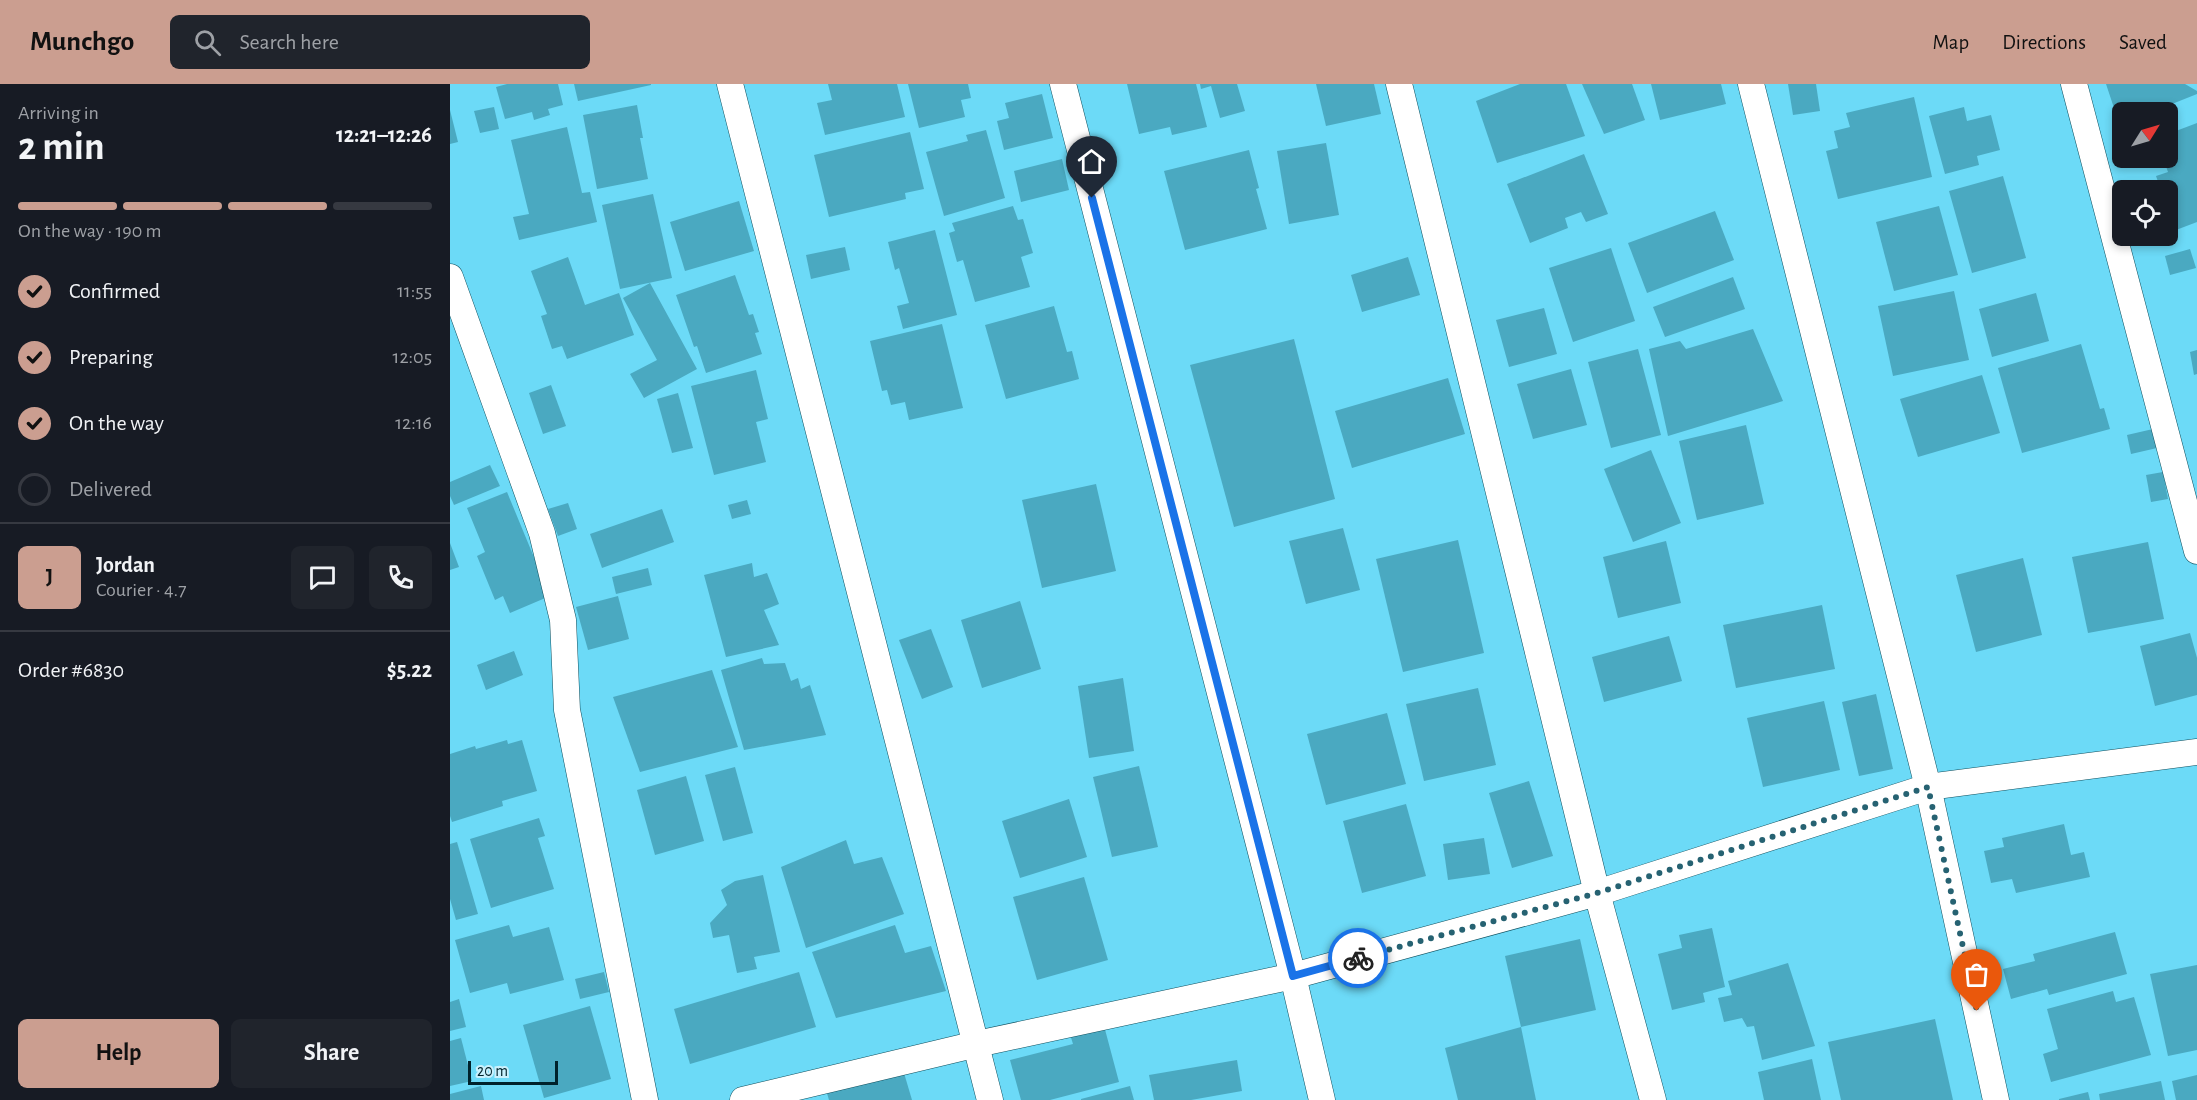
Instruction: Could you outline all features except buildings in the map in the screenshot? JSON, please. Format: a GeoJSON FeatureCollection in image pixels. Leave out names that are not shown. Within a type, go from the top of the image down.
{"type":"FeatureCollection","features":[{"type":"Feature","properties":{"kind":"street"},"geometry":{"type":"LineString","coordinates":[[730,84],[990,1100]]}},
{"type":"Feature","properties":{"kind":"street"},"geometry":{"type":"LineString","coordinates":[[1063,84],[1293,976],[1322,1100]]}},
{"type":"Feature","properties":{"kind":"street"},"geometry":{"type":"LineString","coordinates":[[1399,84],[1597,893],[1653,1100]]}},
{"type":"Feature","properties":{"kind":"street"},"geometry":{"type":"LineString","coordinates":[[1751,84],[1928,787],[1996,1100]]}},
{"type":"Feature","properties":{"kind":"street"},"geometry":{"type":"LineString","coordinates":[[2074,84],[2197,551]]}},
{"type":"Feature","properties":{"kind":"street"},"geometry":{"type":"LineString","coordinates":[[450,277],[542,533],[563,620],[567,710],[645,1100]]}},
{"type":"Feature","properties":{"kind":"street"},"geometry":{"type":"LineString","coordinates":[[743,1100],[977,1044],[1293,976],[1597,893],[1928,787],[2197,752]]}},
{"type":"Feature","properties":{"kind":"way so far"},"geometry":{"type":"LineString","coordinates":[[1358,958],[1597,893],[1928,787],[1977,1011]]}},
{"type":"Feature","properties":{"kind":"route"},"geometry":{"type":"LineString","coordinates":[[1092,198],[1293,976],[1358,958]]}}]}
